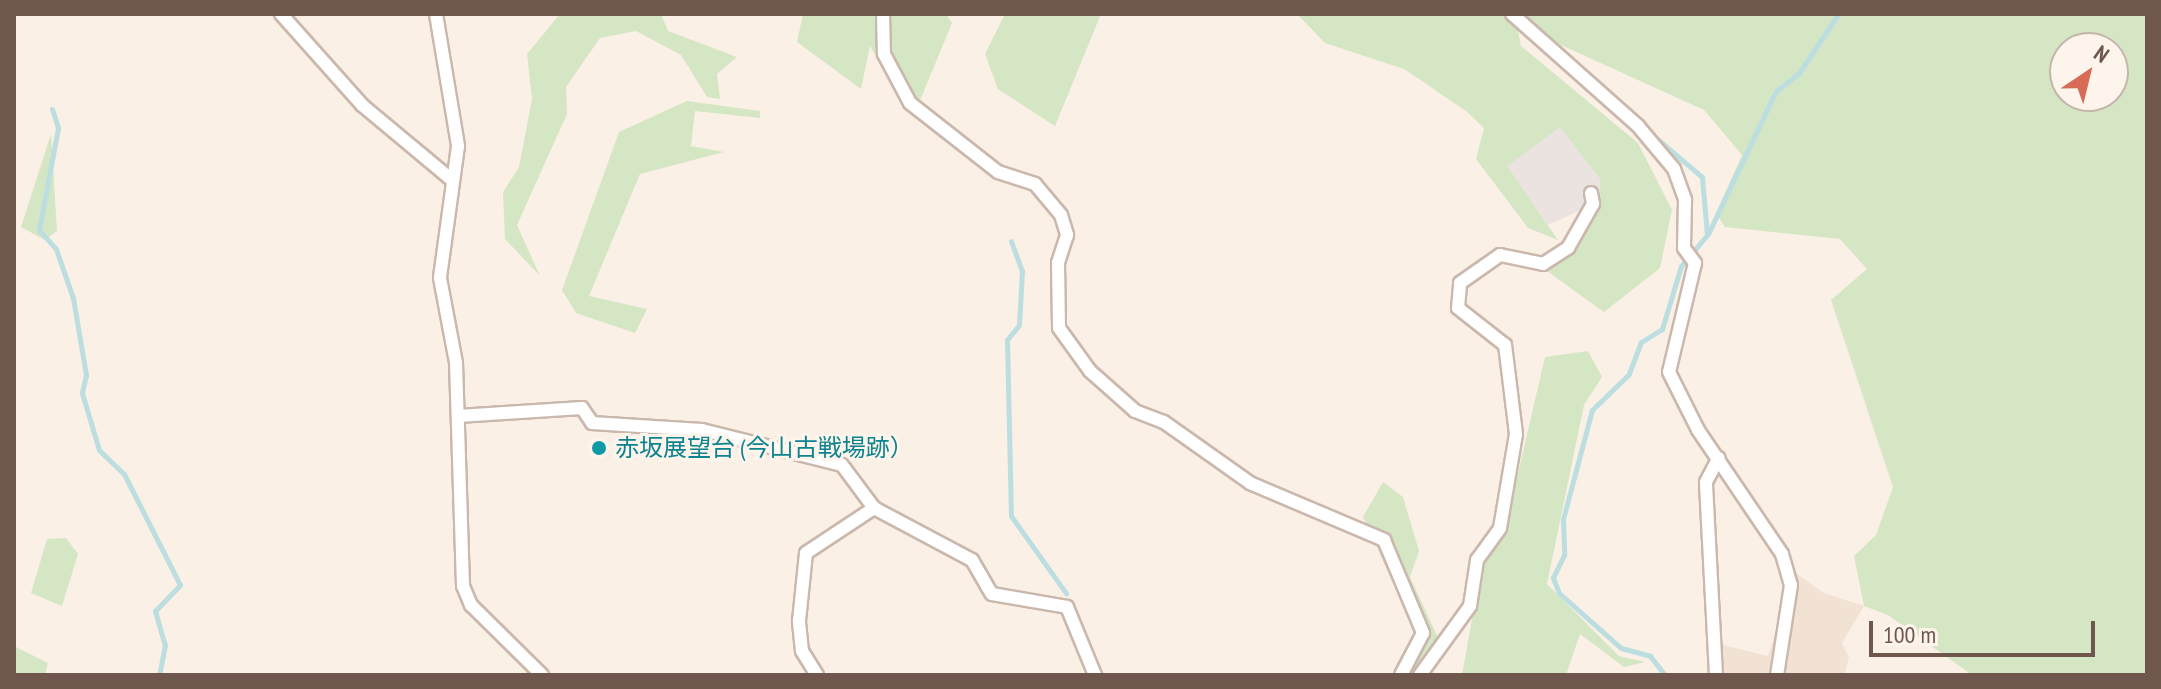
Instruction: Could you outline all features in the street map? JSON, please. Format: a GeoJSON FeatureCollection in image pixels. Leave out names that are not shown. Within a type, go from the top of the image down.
{"type":"FeatureCollection","features":[{"type":"Feature","properties":{"kind":"street"},"geometry":{"type":"LineString","coordinates":[[281,14],[362,105],[452,180]]}},
{"type":"Feature","properties":{"kind":"street"},"geometry":{"type":"LineString","coordinates":[[436,14],[458,146],[440,278],[458,416],[463,586],[471,605],[542,675]]}},
{"type":"Feature","properties":{"kind":"street"},"geometry":{"type":"LineString","coordinates":[[883,14],[884,54],[910,103],[998,172],[1035,184],[1061,215],[1067,235],[1058,263],[1059,328],[1090,371],[1135,411],[1164,422],[1250,483],[1356,523],[1393,551],[1423,633],[1401,675]]}},
{"type":"Feature","properties":{"kind":"street"},"geometry":{"type":"LineString","coordinates":[[1512,14],[1674,169],[1685,200],[1684,248],[1695,263],[1669,372],[1719,458],[1782,554],[1791,585],[1777,675]]}},
{"type":"Feature","properties":{"kind":"street"},"geometry":{"type":"LineString","coordinates":[[1420,675],[1470,606],[1477,560],[1500,528],[1516,434],[1505,345],[1458,308],[1460,283],[1500,255],[1543,264],[1568,248],[1593,204],[1591,193]]}},
{"type":"Feature","properties":{"kind":"street"},"geometry":{"type":"LineString","coordinates":[[458,416],[553,406],[582,408],[592,423],[610,426],[619,420],[702,430],[842,465],[874,508],[972,560],[992,594],[1067,607],[1095,675]]}},
{"type":"Feature","properties":{"kind":"street"},"geometry":{"type":"LineString","coordinates":[[1716,675],[1706,482],[1719,458]]}},
{"type":"Feature","properties":{"kind":"street"},"geometry":{"type":"LineString","coordinates":[[817,675],[802,651],[799,621],[806,553],[874,508]]}},
{"type":"Feature","properties":{"kind":"shaded area"},"geometry":{"type":"Polygon","coordinates":[[[1560,126],[1600,179],[1599,202],[1548,225],[1506,166],[1560,126]]]}},
{"type":"Feature","properties":{"kind":"shaded area"},"geometry":{"type":"Polygon","coordinates":[[[1794,572],[1824,593],[1864,606],[1842,643],[1849,658],[1844,675],[1711,675],[1710,633],[1723,645],[1768,656],[1794,572]]]}},
{"type":"Feature","properties":{"kind":"green space"},"geometry":{"type":"Polygon","coordinates":[[[560,14],[661,14],[668,31],[737,57],[717,74],[720,99],[707,97],[681,55],[636,31],[600,38],[566,87],[567,114],[517,225],[540,276],[505,239],[503,192],[519,167],[532,99],[527,54],[560,14]]]}},
{"type":"Feature","properties":{"kind":"green space"},"geometry":{"type":"Polygon","coordinates":[[[803,14],[946,14],[952,23],[919,103],[896,93],[870,46],[861,89],[797,42],[803,14]]]}},
{"type":"Feature","properties":{"kind":"green space"},"geometry":{"type":"Polygon","coordinates":[[[1005,14],[1101,14],[1055,126],[998,89],[985,54],[1005,14]]]}},
{"type":"Feature","properties":{"kind":"green space"},"geometry":{"type":"Polygon","coordinates":[[[1297,14],[2147,14],[2147,675],[1972,675],[1888,615],[1864,606],[1854,556],[1876,535],[1893,487],[1831,300],[1867,269],[1840,239],[1725,227],[1716,213],[1742,155],[1704,110],[1517,25],[1521,46],[1638,143],[1672,210],[1660,268],[1604,312],[1547,271],[1572,251],[1599,202],[1600,179],[1560,127],[1507,166],[1558,240],[1528,228],[1476,159],[1484,128],[1466,111],[1404,69],[1325,43],[1297,14]]]}},
{"type":"Feature","properties":{"kind":"green space"},"geometry":{"type":"Polygon","coordinates":[[[687,101],[760,111],[760,118],[695,111],[691,146],[724,152],[640,174],[589,296],[647,309],[635,333],[576,313],[562,290],[619,132],[687,101]]]}},
{"type":"Feature","properties":{"kind":"green space"},"geometry":{"type":"Polygon","coordinates":[[[51,134],[57,231],[45,240],[21,227],[51,134]]]}},
{"type":"Feature","properties":{"kind":"green space"},"geometry":{"type":"Polygon","coordinates":[[[1588,351],[1602,377],[1584,405],[1547,584],[1619,656],[1645,662],[1624,667],[1580,634],[1566,675],[1462,675],[1482,564],[1504,534],[1545,357],[1588,351]]]}},
{"type":"Feature","properties":{"kind":"green space"},"geometry":{"type":"Polygon","coordinates":[[[1383,482],[1403,497],[1419,551],[1410,577],[1440,642],[1411,675],[1396,672],[1419,639],[1363,517],[1383,482]]]}},
{"type":"Feature","properties":{"kind":"green space"},"geometry":{"type":"Polygon","coordinates":[[[66,538],[78,554],[62,606],[31,593],[47,539],[66,538]]]}},
{"type":"Feature","properties":{"kind":"green space"},"geometry":{"type":"Polygon","coordinates":[[[14,646],[48,663],[45,675],[14,675],[14,646]]]}},
{"type":"Feature","properties":{"kind":"waterway"},"geometry":{"type":"LineString","coordinates":[[1522,14],[1601,86]]}},
{"type":"Feature","properties":{"kind":"waterway"},"geometry":{"type":"LineString","coordinates":[[1708,234],[1776,91],[1799,73],[1838,14]]}},
{"type":"Feature","properties":{"kind":"waterway"},"geometry":{"type":"LineString","coordinates":[[52,109],[58,128],[39,230],[56,249],[73,298],[86,375],[82,393],[99,450],[124,474],[180,585],[155,611],[165,645],[159,675]]}},
{"type":"Feature","properties":{"kind":"waterway"},"geometry":{"type":"LineString","coordinates":[[1655,137],[1702,177],[1707,235],[1681,266],[1662,329],[1641,342],[1629,374],[1592,410],[1563,519],[1564,555],[1553,578],[1559,593],[1621,648],[1650,656],[1665,675]]}},
{"type":"Feature","properties":{"kind":"waterway"},"geometry":{"type":"LineString","coordinates":[[1011,241],[1022,271],[1019,325],[1007,340],[1011,516],[1066,593]]}},
{"type":"Feature","properties":{"kind":"place","name":"赤坂展望台 (今山古戦場跡）"},"geometry":{"type":"Point","coordinates":[599,448]}}]}
